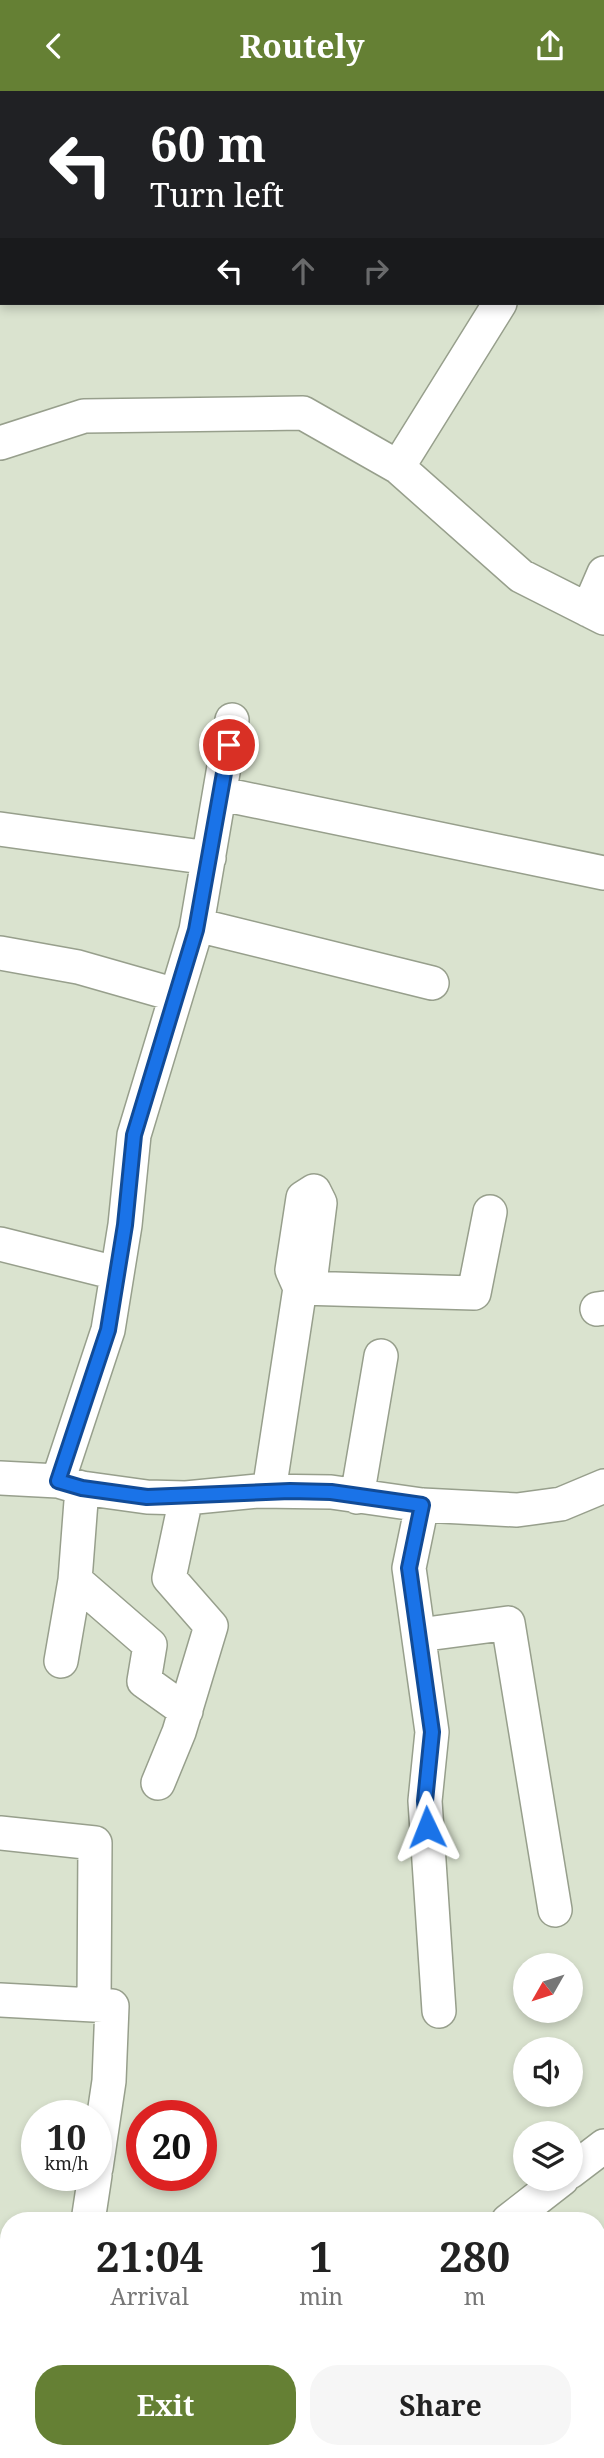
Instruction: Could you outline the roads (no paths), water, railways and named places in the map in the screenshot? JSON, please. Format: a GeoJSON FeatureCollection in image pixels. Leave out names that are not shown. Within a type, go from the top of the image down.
{"type":"FeatureCollection","features":[{"type":"Feature","properties":{"kind":"street"},"geometry":{"type":"LineString","coordinates":[[398,467],[499,305]]}},
{"type":"Feature","properties":{"kind":"street"},"geometry":{"type":"LineString","coordinates":[[0,443],[84,416],[303,413],[398,467],[521,576],[596,614],[604,573]]}},
{"type":"Feature","properties":{"kind":"street"},"geometry":{"type":"LineString","coordinates":[[61,1661],[75,1580],[70,1484],[108,1330],[134,1135],[197,925],[222,794],[232,720]]}},
{"type":"Feature","properties":{"kind":"street"},"geometry":{"type":"LineString","coordinates":[[222,794],[604,873]]}},
{"type":"Feature","properties":{"kind":"street"},"geometry":{"type":"LineString","coordinates":[[0,829],[209,858]]}},
{"type":"Feature","properties":{"kind":"street"},"geometry":{"type":"LineString","coordinates":[[197,925],[432,983]]}},
{"type":"Feature","properties":{"kind":"street"},"geometry":{"type":"LineString","coordinates":[[0,953],[78,967],[176,995]]}},
{"type":"Feature","properties":{"kind":"street"},"geometry":{"type":"LineString","coordinates":[[269,1491],[300,1287],[292,1270],[303,1198],[314,1191],[320,1203]]}},
{"type":"Feature","properties":{"kind":"street"},"geometry":{"type":"LineString","coordinates":[[300,1287],[474,1293],[490,1212]]}},
{"type":"Feature","properties":{"kind":"street"},"geometry":{"type":"LineString","coordinates":[[0,1244],[116,1272]]}},
{"type":"Feature","properties":{"kind":"street"},"geometry":{"type":"LineString","coordinates":[[357,1497],[381,1356]]}},
{"type":"Feature","properties":{"kind":"street"},"geometry":{"type":"LineString","coordinates":[[0,1478],[70,1484],[147,1497],[186,1498],[269,1491],[331,1492],[422,1505],[517,1510],[561,1504],[604,1486]]}},
{"type":"Feature","properties":{"kind":"street"},"geometry":{"type":"LineString","coordinates":[[158,1783],[186,1711],[211,1626],[169,1578],[186,1498]]}},
{"type":"Feature","properties":{"kind":"street"},"geometry":{"type":"LineString","coordinates":[[422,1505],[409,1568],[432,1732],[425,1801],[439,2011]]}},
{"type":"Feature","properties":{"kind":"street"},"geometry":{"type":"LineString","coordinates":[[75,1580],[150,1645],[144,1681],[186,1711]]}},
{"type":"Feature","properties":{"kind":"street"},"geometry":{"type":"LineString","coordinates":[[419,1636],[508,1623],[555,1910]]}},
{"type":"Feature","properties":{"kind":"street"},"geometry":{"type":"LineString","coordinates":[[0,1833],[95,1843],[94,2004]]}},
{"type":"Feature","properties":{"kind":"street"},"geometry":{"type":"LineString","coordinates":[[0,2000],[112,2006],[106,2100]]}},
{"type":"Feature","properties":{"kind":"street"},"geometry":{"type":"LineString","coordinates":[[583,2162],[604,2146]]}},
{"type":"Feature","properties":{"kind":"street"},"geometry":{"type":"LineString","coordinates":[[90,2212],[93,2191]]}},
{"type":"Feature","properties":{"kind":"street"},"geometry":{"type":"LineString","coordinates":[[520,2212],[547,2191]]}}]}
